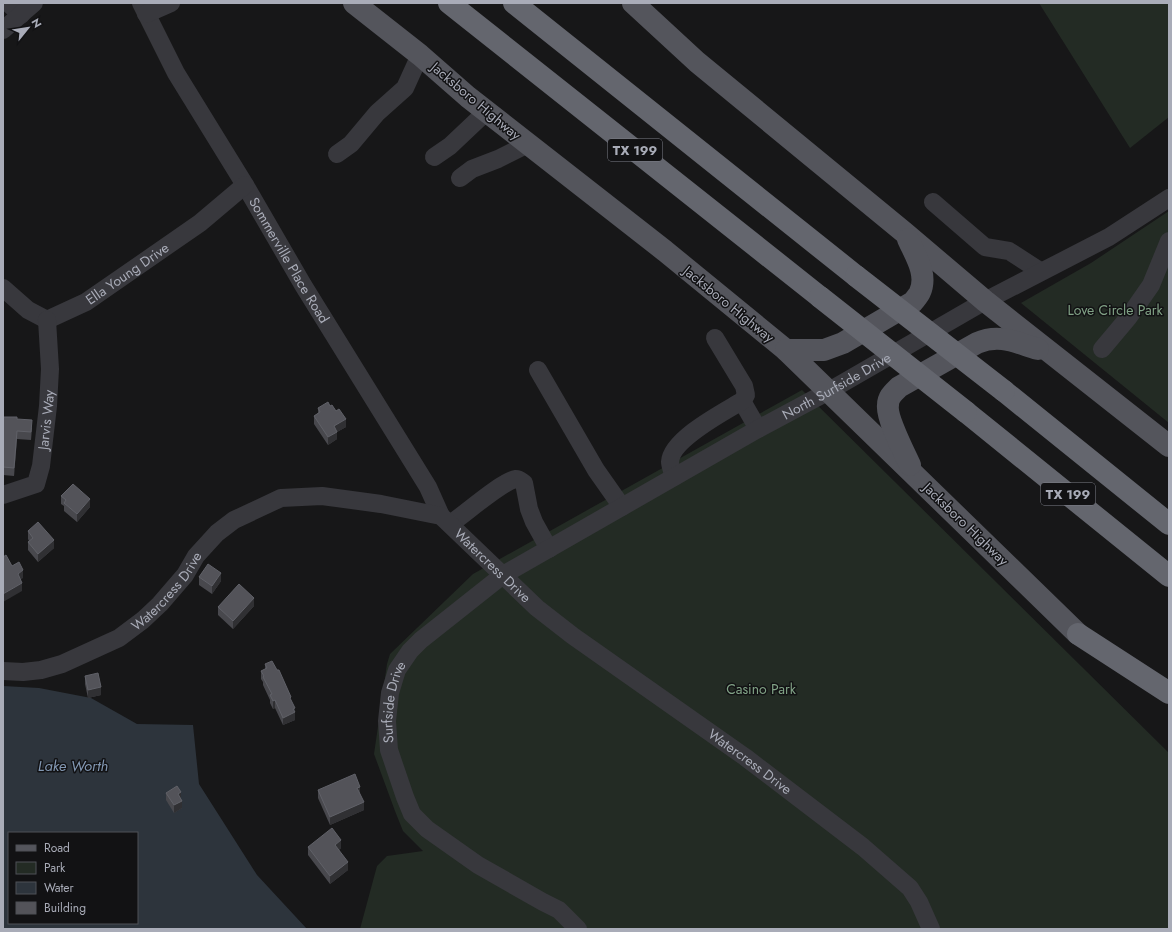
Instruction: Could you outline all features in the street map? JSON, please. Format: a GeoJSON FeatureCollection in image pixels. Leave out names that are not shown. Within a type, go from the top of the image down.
{"type":"FeatureCollection","features":[{"type":"Feature","properties":{"kind":"highway","name":"TX 199"},"geometry":{"type":"LineString","coordinates":[[449,3],[966,412],[1169,576]]}},
{"type":"Feature","properties":{"kind":"highway","name":"TX 199"},"geometry":{"type":"LineString","coordinates":[[514,3],[856,276],[1004,391],[1169,524]]}},
{"type":"Feature","properties":{"kind":"highway"},"geometry":{"type":"LineString","coordinates":[[1078,634],[1169,693]]}},
{"type":"Feature","properties":{"kind":"main road","name":"Jacksboro Highway"},"geometry":{"type":"LineString","coordinates":[[354,3],[420,55],[468,97],[665,251],[786,350],[1078,634]]}},
{"type":"Feature","properties":{"kind":"main road"},"geometry":{"type":"LineString","coordinates":[[633,3],[697,62],[905,233],[985,301],[1169,446]]}},
{"type":"Feature","properties":{"kind":"main road"},"geometry":{"type":"LineString","coordinates":[[786,350],[824,350],[843,343],[913,302],[920,292],[923,278],[920,265],[905,233]]}},
{"type":"Feature","properties":{"kind":"main road"},"geometry":{"type":"LineString","coordinates":[[914,474],[890,419],[887,406],[890,395],[899,387],[987,338],[1002,338],[1051,353]]}},
{"type":"Feature","properties":{"kind":"street"},"geometry":{"type":"LineString","coordinates":[[144,8],[171,3]]}},
{"type":"Feature","properties":{"kind":"street"},"geometry":{"type":"LineString","coordinates":[[3,30],[21,7]]}},
{"type":"Feature","properties":{"kind":"street","name":"Sommerville Place Road"},"geometry":{"type":"LineString","coordinates":[[144,8],[176,73],[446,520]]}},
{"type":"Feature","properties":{"kind":"street"},"geometry":{"type":"LineString","coordinates":[[337,154],[351,144],[377,113],[406,88],[420,55]]}},
{"type":"Feature","properties":{"kind":"street"},"geometry":{"type":"LineString","coordinates":[[434,157],[450,146],[487,111]]}},
{"type":"Feature","properties":{"kind":"street"},"geometry":{"type":"LineString","coordinates":[[460,178],[472,169],[498,159],[528,144]]}},
{"type":"Feature","properties":{"kind":"street","name":"Ella Young Drive"},"geometry":{"type":"LineString","coordinates":[[47,320],[92,298],[200,223],[245,185]]}},
{"type":"Feature","properties":{"kind":"street","name":"North Surfside Drive"},"geometry":{"type":"LineString","coordinates":[[503,575],[985,301],[1109,237],[1169,198]]}},
{"type":"Feature","properties":{"kind":"street"},"geometry":{"type":"LineString","coordinates":[[933,202],[985,247],[1009,252],[1040,272]]}},
{"type":"Feature","properties":{"kind":"street"},"geometry":{"type":"LineString","coordinates":[[1102,349],[1128,318],[1151,285],[1169,241]]}},
{"type":"Feature","properties":{"kind":"street"},"geometry":{"type":"LineString","coordinates":[[3,288],[28,310],[47,320]]}},
{"type":"Feature","properties":{"kind":"street","name":"Jarvis Way"},"geometry":{"type":"LineString","coordinates":[[3,495],[36,484],[41,466],[48,406],[50,369],[47,320]]}},
{"type":"Feature","properties":{"kind":"street"},"geometry":{"type":"LineString","coordinates":[[674,477],[670,462],[676,449],[696,429],[742,401],[746,394],[744,386],[715,338]]}},
{"type":"Feature","properties":{"kind":"street"},"geometry":{"type":"LineString","coordinates":[[538,370],[596,470],[622,507]]}},
{"type":"Feature","properties":{"kind":"street"},"geometry":{"type":"LineString","coordinates":[[742,401],[758,429]]}},
{"type":"Feature","properties":{"kind":"street"},"geometry":{"type":"LineString","coordinates":[[689,436],[702,461]]}},
{"type":"Feature","properties":{"kind":"street"},"geometry":{"type":"LineString","coordinates":[[446,520],[508,482],[516,479],[520,480],[524,483],[526,498],[534,522],[549,549]]}},
{"type":"Feature","properties":{"kind":"street","name":"Watercress Drive"},"geometry":{"type":"LineString","coordinates":[[3,671],[23,672],[48,668],[62,664],[119,638],[160,604],[185,575],[196,556],[217,532],[234,520],[281,498],[322,496],[381,504],[446,520],[537,608],[573,636],[745,757],[863,847],[910,888],[919,902],[931,929]]}},
{"type":"Feature","properties":{"kind":"street","name":"Surfside Drive"},"geometry":{"type":"LineString","coordinates":[[503,575],[421,640],[410,651],[397,670],[390,693],[388,721],[389,750],[412,814],[427,829],[478,865],[559,910],[578,929]]}},
{"type":"Feature","properties":{"kind":"green space"},"geometry":{"type":"Polygon","coordinates":[[[1039,3],[1169,3],[1169,117],[1130,148],[1039,3]]]}},
{"type":"Feature","properties":{"kind":"green space","name":"Love Circle Park"},"geometry":{"type":"Polygon","coordinates":[[[1169,211],[1169,423],[1021,303],[1091,263],[1169,211]]]}},
{"type":"Feature","properties":{"kind":"green space","name":"Casino Park"},"geometry":{"type":"Polygon","coordinates":[[[802,390],[1169,753],[1169,929],[360,929],[377,866],[387,856],[423,851],[403,831],[374,754],[387,664],[390,654],[473,574],[802,390]]]}},
{"type":"Feature","properties":{"kind":"water","name":"Lake Worth"},"geometry":{"type":"Polygon","coordinates":[[[3,686],[39,688],[91,698],[137,724],[193,725],[199,784],[257,875],[307,929],[3,929],[3,686]]]}},
{"type":"Feature","properties":{"kind":"building"},"geometry":{"type":"Polygon","coordinates":[[[328,402],[336,411],[339,409],[346,419],[334,426],[337,432],[328,437],[314,416],[320,412],[318,408],[328,402]]]}},
{"type":"Feature","properties":{"kind":"building"},"geometry":{"type":"Polygon","coordinates":[[[3,417],[17,417],[17,419],[32,420],[31,432],[17,431],[14,468],[3,467],[3,417]]]}},
{"type":"Feature","properties":{"kind":"building"},"geometry":{"type":"Polygon","coordinates":[[[73,484],[90,499],[77,514],[64,503],[66,500],[61,496],[73,484]]]}},
{"type":"Feature","properties":{"kind":"building"},"geometry":{"type":"Polygon","coordinates":[[[38,522],[54,540],[38,554],[28,542],[33,538],[28,531],[38,522]]]}},
{"type":"Feature","properties":{"kind":"building"},"geometry":{"type":"Polygon","coordinates":[[[6,555],[12,566],[19,562],[23,570],[18,574],[22,583],[3,594],[3,557],[6,555]]]}},
{"type":"Feature","properties":{"kind":"building"},"geometry":{"type":"Polygon","coordinates":[[[208,564],[221,573],[212,586],[199,577],[208,564]]]}},
{"type":"Feature","properties":{"kind":"building"},"geometry":{"type":"Polygon","coordinates":[[[239,584],[254,598],[233,621],[218,607],[239,584]]]}},
{"type":"Feature","properties":{"kind":"building"},"geometry":{"type":"Polygon","coordinates":[[[272,661],[277,670],[279,670],[295,708],[293,709],[295,712],[283,718],[275,700],[273,701],[270,695],[272,694],[261,671],[267,668],[265,664],[272,661]]]}},
{"type":"Feature","properties":{"kind":"building"},"geometry":{"type":"Polygon","coordinates":[[[98,673],[101,687],[88,690],[85,676],[98,673]]]}},
{"type":"Feature","properties":{"kind":"building"},"geometry":{"type":"Polygon","coordinates":[[[355,774],[360,787],[357,788],[364,802],[330,817],[318,790],[355,774]]]}},
{"type":"Feature","properties":{"kind":"building"},"geometry":{"type":"Polygon","coordinates":[[[177,786],[181,792],[178,794],[182,801],[174,805],[166,793],[177,786]]]}},
{"type":"Feature","properties":{"kind":"building"},"geometry":{"type":"Polygon","coordinates":[[[332,828],[341,840],[335,845],[348,862],[330,876],[308,847],[332,828]]]}}]}
